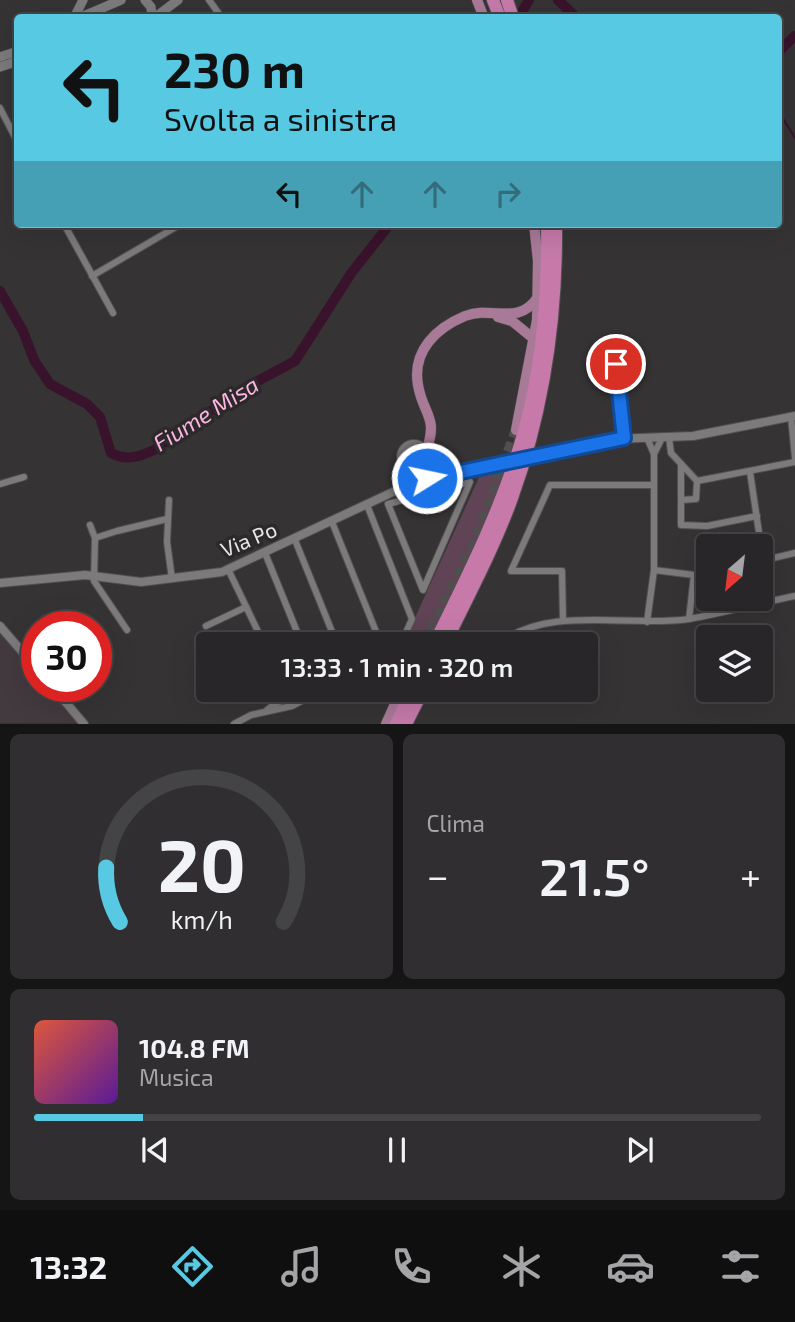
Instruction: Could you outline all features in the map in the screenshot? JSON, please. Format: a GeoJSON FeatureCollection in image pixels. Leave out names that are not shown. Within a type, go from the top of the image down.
{"type":"FeatureCollection","features":[{"type":"Feature","properties":{"kind":"highway"},"geometry":{"type":"LineString","coordinates":[[440,632],[484,539],[524,432],[541,345],[547,228]]}},
{"type":"Feature","properties":{"kind":"highway"},"geometry":{"type":"LineString","coordinates":[[451,632],[512,498],[532,435],[550,347],[555,290],[556,228]]}},
{"type":"Feature","properties":{"kind":"highway"},"geometry":{"type":"LineString","coordinates":[[396,723],[406,702]]}},
{"type":"Feature","properties":{"kind":"highway"},"geometry":{"type":"LineString","coordinates":[[406,723],[417,702]]}},
{"type":"Feature","properties":{"kind":"main road"},"geometry":{"type":"LineString","coordinates":[[86,14],[121,0]]}},
{"type":"Feature","properties":{"kind":"main road"},"geometry":{"type":"LineString","coordinates":[[159,14],[178,0]]}},
{"type":"Feature","properties":{"kind":"main road"},"geometry":{"type":"LineString","coordinates":[[516,430],[537,320],[534,228]]}},
{"type":"Feature","properties":{"kind":"main road"},"geometry":{"type":"LineString","coordinates":[[421,459],[432,429],[417,383],[420,356],[434,332],[472,313],[512,314],[526,311],[538,297]]}},
{"type":"Feature","properties":{"kind":"main road"},"geometry":{"type":"LineString","coordinates":[[526,311],[537,320]]}},
{"type":"Feature","properties":{"kind":"main road"},"geometry":{"type":"LineString","coordinates":[[488,314],[512,321],[534,339]]}},
{"type":"Feature","properties":{"kind":"main road"},"geometry":{"type":"LineString","coordinates":[[522,328],[537,320]]}},
{"type":"Feature","properties":{"kind":"main road"},"geometry":{"type":"LineString","coordinates":[[386,723],[396,702]]}},
{"type":"Feature","properties":{"kind":"street"},"geometry":{"type":"LineString","coordinates":[[0,108],[14,135]]}},
{"type":"Feature","properties":{"kind":"street"},"geometry":{"type":"LineString","coordinates":[[66,228],[113,313]]}},
{"type":"Feature","properties":{"kind":"street"},"geometry":{"type":"LineString","coordinates":[[92,276],[174,228]]}},
{"type":"Feature","properties":{"kind":"street"},"geometry":{"type":"LineString","coordinates":[[616,364],[624,438]]}},
{"type":"Feature","properties":{"kind":"street"},"geometry":{"type":"LineString","coordinates":[[433,474],[407,445],[401,451],[405,482],[409,489],[419,494],[470,482],[422,590],[388,504],[419,494],[433,474],[478,468],[624,438],[665,438],[716,433],[793,416],[795,460],[750,472],[697,481]]}},
{"type":"Feature","properties":{"kind":"street"},"geometry":{"type":"LineString","coordinates":[[647,438],[654,454],[654,570],[647,622]]}},
{"type":"Feature","properties":{"kind":"street"},"geometry":{"type":"LineString","coordinates":[[654,454],[665,438]]}},
{"type":"Feature","properties":{"kind":"street"},"geometry":{"type":"LineString","coordinates":[[665,438],[671,453],[697,481],[696,499],[681,500]]}},
{"type":"Feature","properties":{"kind":"street"},"geometry":{"type":"LineString","coordinates":[[403,465],[421,459]]}},
{"type":"Feature","properties":{"kind":"street","name":"Via Po"},"geometry":{"type":"LineString","coordinates":[[0,583],[75,575],[94,575],[133,582],[172,579],[228,569],[395,491],[421,459]]}},
{"type":"Feature","properties":{"kind":"street"},"geometry":{"type":"LineString","coordinates":[[681,464],[681,525],[707,526],[757,516]]}},
{"type":"Feature","properties":{"kind":"street"},"geometry":{"type":"LineString","coordinates":[[750,472],[759,534]]}},
{"type":"Feature","properties":{"kind":"street"},"geometry":{"type":"LineString","coordinates":[[0,484],[24,477]]}},
{"type":"Feature","properties":{"kind":"street"},"geometry":{"type":"LineString","coordinates":[[563,621],[562,571],[511,571],[550,485],[654,485]]}},
{"type":"Feature","properties":{"kind":"street"},"geometry":{"type":"LineString","coordinates":[[169,500],[167,519],[172,579]]}},
{"type":"Feature","properties":{"kind":"street"},"geometry":{"type":"LineString","coordinates":[[367,505],[412,619],[406,632]]}},
{"type":"Feature","properties":{"kind":"street"},"geometry":{"type":"LineString","coordinates":[[95,538],[167,519]]}},
{"type":"Feature","properties":{"kind":"street"},"geometry":{"type":"LineString","coordinates":[[332,522],[376,632]]}},
{"type":"Feature","properties":{"kind":"street"},"geometry":{"type":"LineString","coordinates":[[90,525],[95,538],[94,581],[127,630]]}},
{"type":"Feature","properties":{"kind":"street"},"geometry":{"type":"LineString","coordinates":[[295,540],[332,632]]}},
{"type":"Feature","properties":{"kind":"street"},"geometry":{"type":"LineString","coordinates":[[265,553],[297,632]]}},
{"type":"Feature","properties":{"kind":"street"},"geometry":{"type":"LineString","coordinates":[[774,558],[795,553]]}},
{"type":"Feature","properties":{"kind":"street"},"geometry":{"type":"LineString","coordinates":[[228,569],[258,632]]}},
{"type":"Feature","properties":{"kind":"street"},"geometry":{"type":"LineString","coordinates":[[654,570],[694,575],[689,619]]}},
{"type":"Feature","properties":{"kind":"street"},"geometry":{"type":"LineString","coordinates":[[518,632],[542,623],[563,621],[647,622],[689,619],[795,596]]}},
{"type":"Feature","properties":{"kind":"street"},"geometry":{"type":"LineString","coordinates":[[206,626],[246,607]]}},
{"type":"Feature","properties":{"kind":"street"},"geometry":{"type":"LineString","coordinates":[[0,626],[21,650]]}},
{"type":"Feature","properties":{"kind":"street"},"geometry":{"type":"LineString","coordinates":[[66,702],[84,723]]}},
{"type":"Feature","properties":{"kind":"street"},"geometry":{"type":"LineString","coordinates":[[267,710],[279,702]]}},
{"type":"Feature","properties":{"kind":"street"},"geometry":{"type":"LineString","coordinates":[[290,702],[292,706]]}},
{"type":"Feature","properties":{"kind":"street"},"geometry":{"type":"LineString","coordinates":[[234,723],[267,710],[300,702]]}},
{"type":"Feature","properties":{"kind":"shaded area"},"geometry":{"type":"Polygon","coordinates":[[[506,471],[487,522],[436,632],[408,632],[480,475],[506,471]]]}},
{"type":"Feature","properties":{"kind":"shaded area"},"geometry":{"type":"Polygon","coordinates":[[[0,632],[21,656],[21,702],[61,702],[79,723],[0,723],[0,632]]]}},
{"type":"Feature","properties":{"kind":"waterway","name":"Fiume Misa"},"geometry":{"type":"LineString","coordinates":[[520,14],[529,0]]}},
{"type":"Feature","properties":{"kind":"waterway","name":"Fiume Misa"},"geometry":{"type":"LineString","coordinates":[[558,0],[573,14]]}},
{"type":"Feature","properties":{"kind":"waterway","name":"Fiume Misa"},"geometry":{"type":"LineString","coordinates":[[782,48],[795,36]]}},
{"type":"Feature","properties":{"kind":"waterway"},"geometry":{"type":"LineString","coordinates":[[782,117],[795,138]]}},
{"type":"Feature","properties":{"kind":"waterway","name":"Fiume Misa"},"geometry":{"type":"LineString","coordinates":[[0,291],[23,331],[34,360],[50,384],[87,404],[100,417],[111,453],[132,457],[154,450],[241,390],[295,361],[352,272],[387,228]]}},
{"type":"Feature","properties":{"kind":"tunnel"},"geometry":{"type":"LineString","coordinates":[[430,632],[477,536],[516,430]]}},
{"type":"Feature","properties":{"kind":"route"},"geometry":{"type":"LineString","coordinates":[[427,478],[429,474],[451,474],[624,438],[616,364]]}}]}
